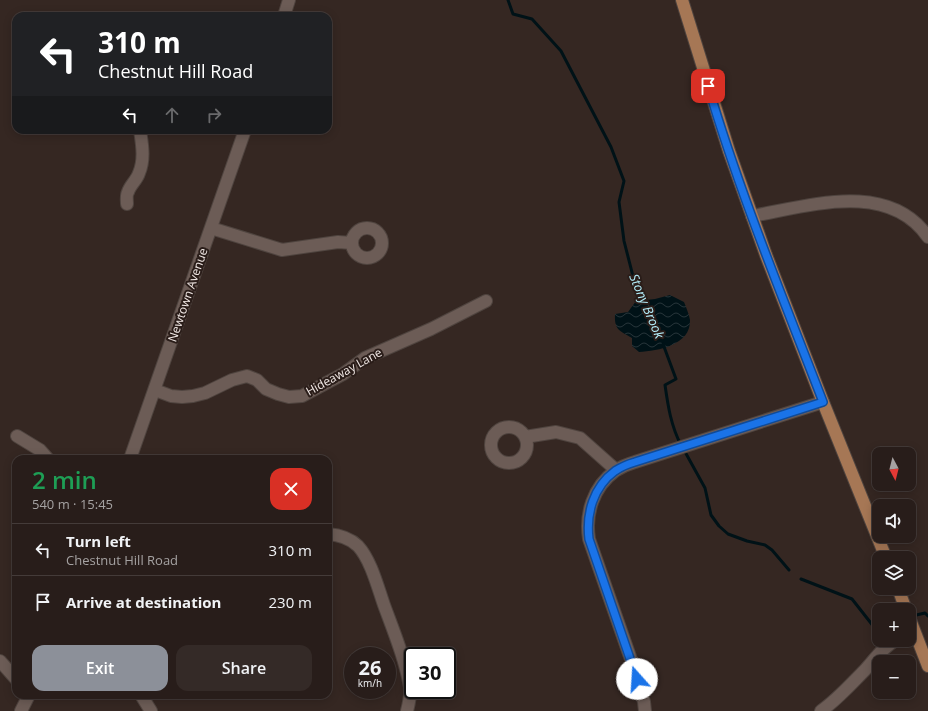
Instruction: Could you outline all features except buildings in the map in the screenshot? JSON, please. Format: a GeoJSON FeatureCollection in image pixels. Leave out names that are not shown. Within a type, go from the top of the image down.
{"type":"FeatureCollection","features":[{"type":"Feature","properties":{"kind":"main road"},"geometry":{"type":"LineString","coordinates":[[682,0],[722,130],[752,216],[823,402],[883,551]]}},
{"type":"Feature","properties":{"kind":"main road"},"geometry":{"type":"LineString","coordinates":[[916,639],[928,666]]}},
{"type":"Feature","properties":{"kind":"street"},"geometry":{"type":"LineString","coordinates":[[285,12],[289,0]]}},
{"type":"Feature","properties":{"kind":"street"},"geometry":{"type":"LineString","coordinates":[[127,204],[127,192],[137,179],[140,172],[142,160],[140,134]]}},
{"type":"Feature","properties":{"kind":"street","name":"Newtown Avenue"},"geometry":{"type":"LineString","coordinates":[[131,455],[245,134]]}},
{"type":"Feature","properties":{"kind":"street"},"geometry":{"type":"LineString","coordinates":[[752,216],[823,204],[859,201],[896,210],[917,224],[928,237]]}},
{"type":"Feature","properties":{"kind":"street"},"geometry":{"type":"LineString","coordinates":[[211,228],[282,250],[338,242],[352,243]]}},
{"type":"Feature","properties":{"kind":"street","name":"Hideaway Lane"},"geometry":{"type":"LineString","coordinates":[[155,390],[171,396],[193,396],[204,393],[232,380],[247,376],[257,380],[266,389],[278,394],[289,397],[302,396],[343,374],[365,358],[431,329],[486,301]]}},
{"type":"Feature","properties":{"kind":"street"},"geometry":{"type":"LineString","coordinates":[[645,711],[644,702],[636,677],[592,551],[588,535],[589,514],[594,498],[608,476],[616,470],[635,462],[823,402]]}},
{"type":"Feature","properties":{"kind":"street"},"geometry":{"type":"LineString","coordinates":[[525,437],[556,432],[580,438],[616,470]]}},
{"type":"Feature","properties":{"kind":"street"},"geometry":{"type":"LineString","coordinates":[[17,436],[40,450],[44,455]]}},
{"type":"Feature","properties":{"kind":"street"},"geometry":{"type":"LineString","coordinates":[[332,535],[342,536],[354,542],[364,554],[369,565],[405,669],[410,693],[410,702],[407,711]]}},
{"type":"Feature","properties":{"kind":"street"},"geometry":{"type":"LineString","coordinates":[[821,711],[864,671],[885,647]]}},
{"type":"Feature","properties":{"kind":"street"},"geometry":{"type":"LineString","coordinates":[[0,661],[12,674]]}},
{"type":"Feature","properties":{"kind":"street"},"geometry":{"type":"LineString","coordinates":[[21,711],[27,699]]}},
{"type":"Feature","properties":{"kind":"street"},"geometry":{"type":"LineString","coordinates":[[144,699],[152,711]]}},
{"type":"Feature","properties":{"kind":"water"},"geometry":{"type":"Polygon","coordinates":[[[670,295],[684,302],[690,320],[689,329],[679,341],[672,345],[655,350],[639,352],[632,346],[632,338],[621,332],[617,327],[615,314],[628,312],[636,301],[655,299],[670,295]]]}},
{"type":"Feature","properties":{"kind":"waterway","name":"Stony Brook"},"geometry":{"type":"LineString","coordinates":[[508,0],[513,14],[532,19],[561,51],[611,147],[624,181],[619,202],[624,241],[635,284],[643,303]]}},
{"type":"Feature","properties":{"kind":"waterway","name":"Stony Brook"},"geometry":{"type":"LineString","coordinates":[[663,344],[676,379],[665,385],[672,423],[681,445]]}},
{"type":"Feature","properties":{"kind":"waterway","name":"Stony Brook"},"geometry":{"type":"LineString","coordinates":[[684,450],[705,488],[711,515],[719,526],[728,534],[747,541],[765,545],[772,550],[789,570]]}},
{"type":"Feature","properties":{"kind":"waterway","name":"Stony Brook"},"geometry":{"type":"LineString","coordinates":[[801,579],[852,599],[872,624]]}},
{"type":"Feature","properties":{"kind":"waterway","name":"Stony Brook"},"geometry":{"type":"LineString","coordinates":[[916,615],[925,613],[928,616]]}},
{"type":"Feature","properties":{"kind":"route"},"geometry":{"type":"LineString","coordinates":[[637,679],[589,539],[588,520],[590,506],[602,484],[608,476],[624,466],[713,436],[823,402],[757,229],[729,151],[708,86]]}}]}
